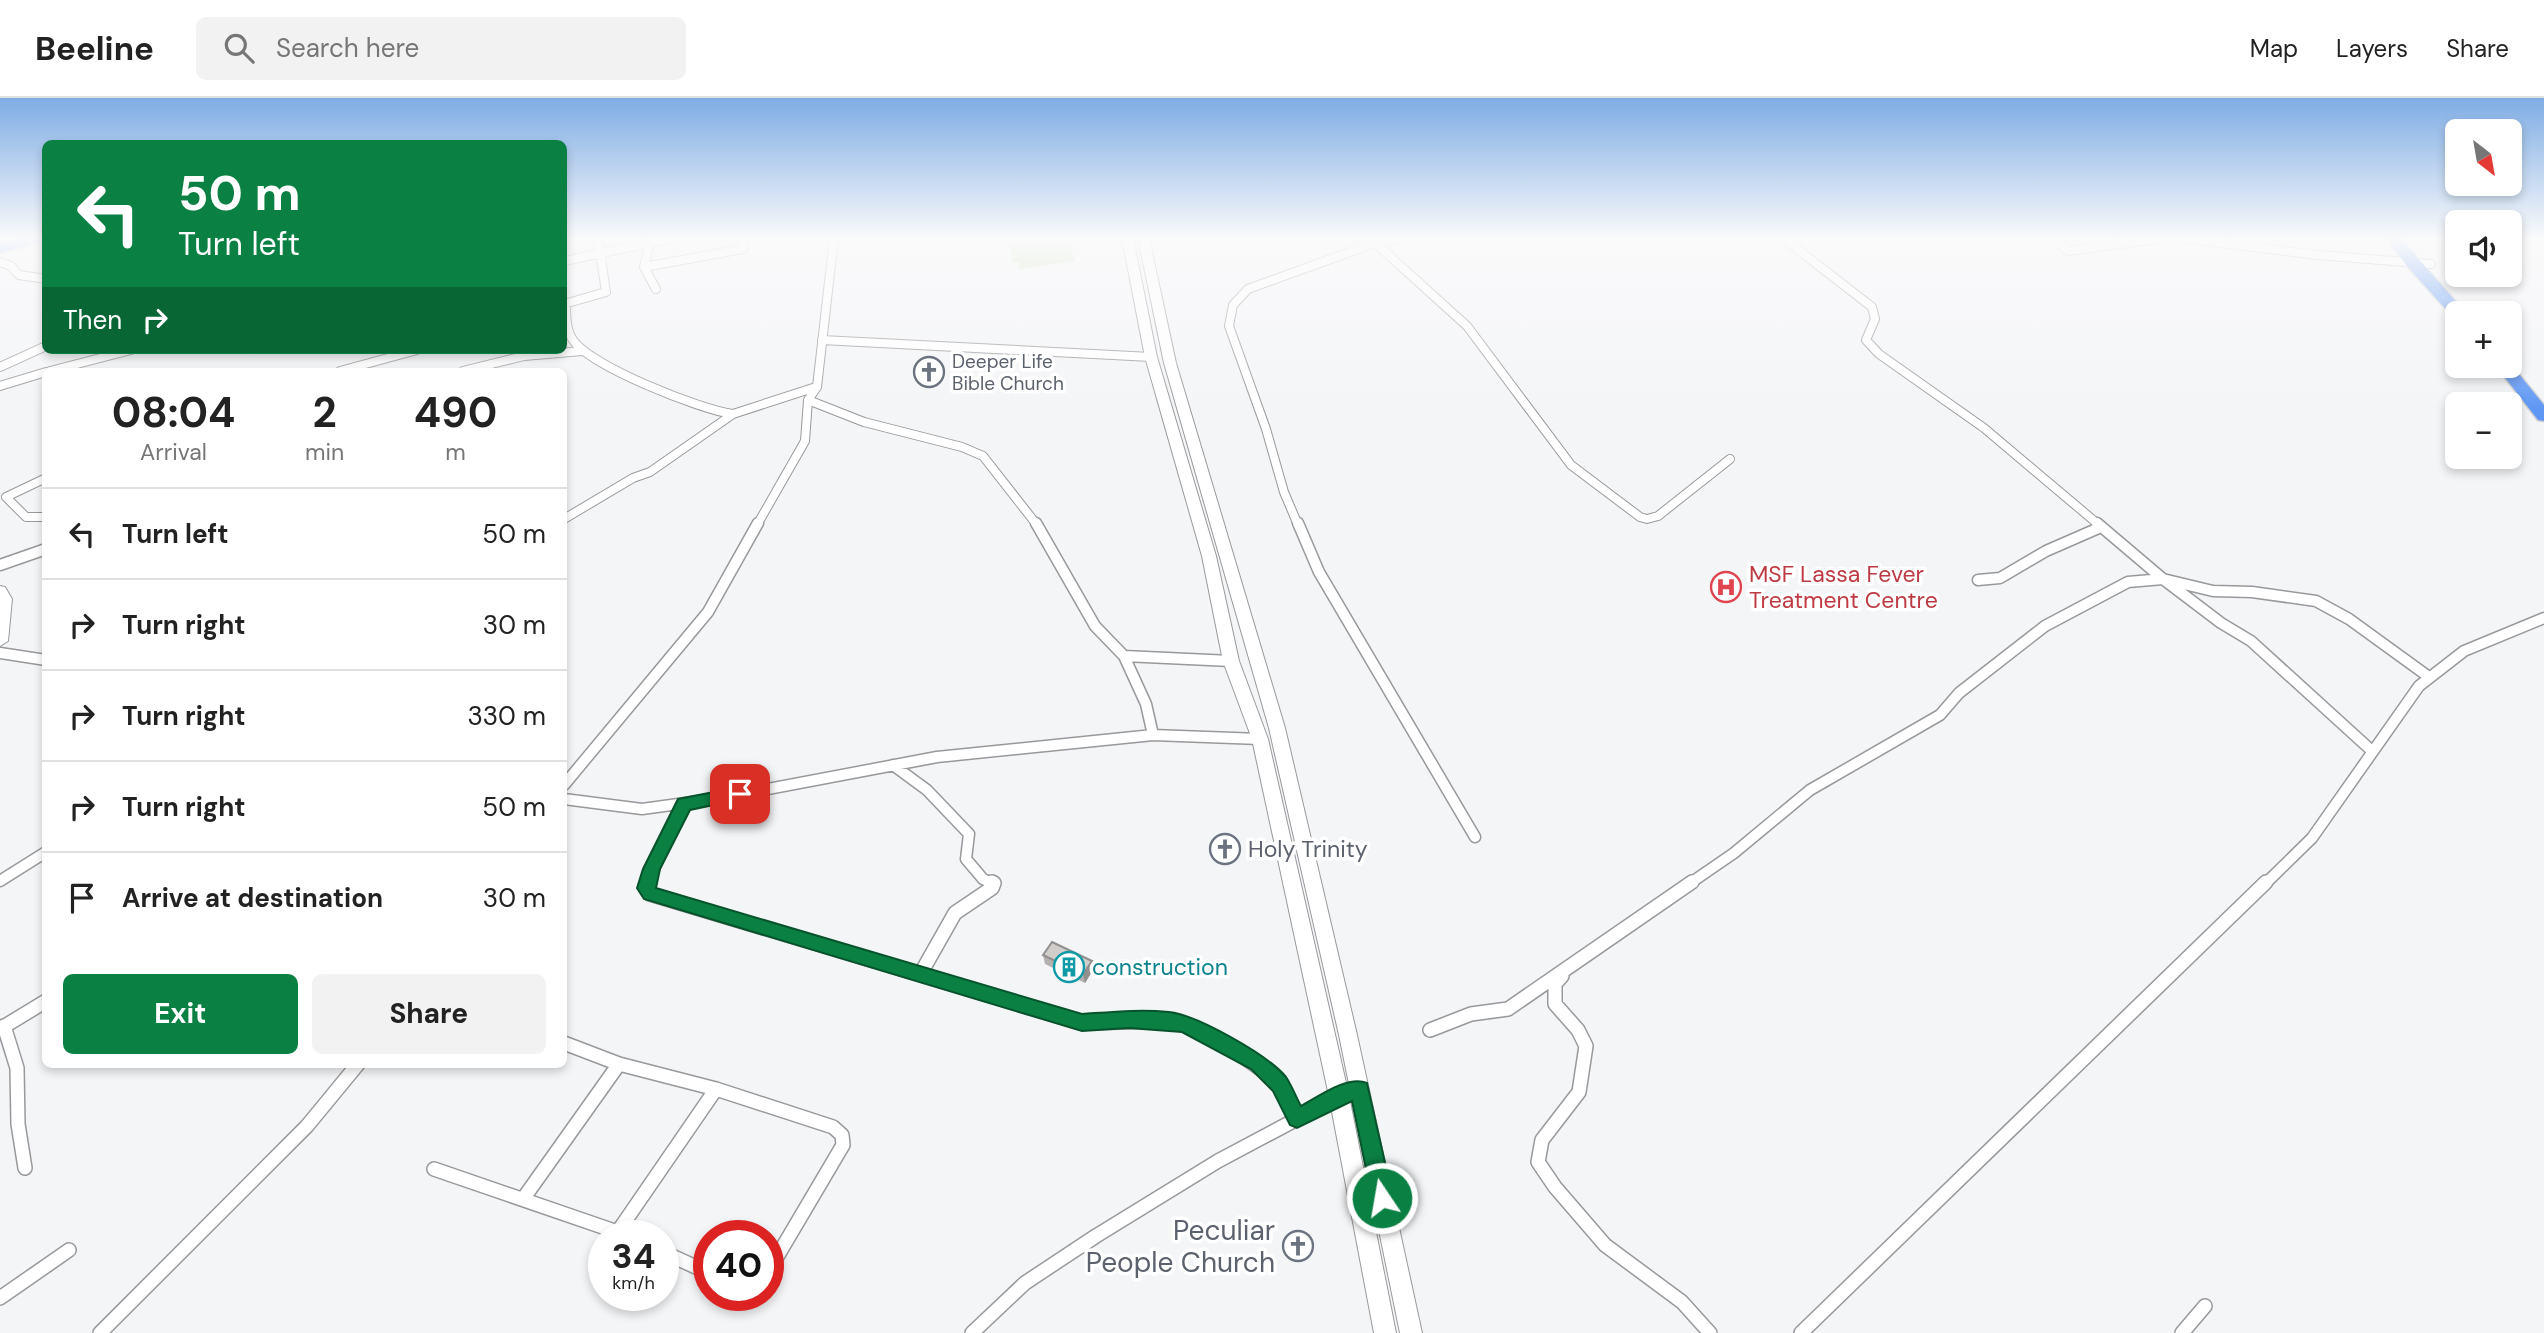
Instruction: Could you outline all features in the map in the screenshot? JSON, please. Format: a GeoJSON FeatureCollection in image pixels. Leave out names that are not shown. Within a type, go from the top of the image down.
{"type":"FeatureCollection","features":[{"type":"Feature","properties":{"kind":"highway"},"geometry":{"type":"LineString","coordinates":[[2522,372],[2544,401]]}},
{"type":"Feature","properties":{"kind":"highway"},"geometry":{"type":"LineString","coordinates":[[2514,378],[2544,416]]}},
{"type":"Feature","properties":{"kind":"street"},"geometry":{"type":"LineString","coordinates":[[567,307],[596,296]]}},
{"type":"Feature","properties":{"kind":"street"},"geometry":{"type":"LineString","coordinates":[[567,781],[708,612],[805,441],[808,400],[817,387],[827,296]]}},
{"type":"Feature","properties":{"kind":"street"},"geometry":{"type":"LineString","coordinates":[[1139,296],[1151,357],[1209,556],[1231,662],[1260,739],[1339,1096],[1385,1333]]}},
{"type":"Feature","properties":{"kind":"street"},"geometry":{"type":"LineString","coordinates":[[1155,296],[1168,357],[1272,707],[1360,1089],[1411,1333]]}},
{"type":"Feature","properties":{"kind":"street"},"geometry":{"type":"LineString","coordinates":[[1240,296],[1228,310],[1229,326],[1266,429],[1284,492],[1319,572],[1475,837]]}},
{"type":"Feature","properties":{"kind":"street"},"geometry":{"type":"LineString","coordinates":[[1433,296],[1466,326],[1571,465],[1640,517],[1647,519],[1658,516],[1730,459]]}},
{"type":"Feature","properties":{"kind":"street"},"geometry":{"type":"LineString","coordinates":[[1858,296],[1872,307],[1875,320],[1866,336],[1871,348],[1984,428],[2164,579],[2221,623],[2251,641],[2372,751]]}},
{"type":"Feature","properties":{"kind":"street"},"geometry":{"type":"LineString","coordinates":[[567,320],[572,339],[582,351],[639,380],[724,413],[733,414]]}},
{"type":"Feature","properties":{"kind":"street"},"geometry":{"type":"LineString","coordinates":[[822,340],[1168,357]]}},
{"type":"Feature","properties":{"kind":"street"},"geometry":{"type":"LineString","coordinates":[[0,367],[42,348]]}},
{"type":"Feature","properties":{"kind":"street"},"geometry":{"type":"LineString","coordinates":[[567,352],[582,351]]}},
{"type":"Feature","properties":{"kind":"street"},"geometry":{"type":"LineString","coordinates":[[73,368],[118,354]]}},
{"type":"Feature","properties":{"kind":"street"},"geometry":{"type":"LineString","coordinates":[[351,368],[402,354]]}},
{"type":"Feature","properties":{"kind":"street"},"geometry":{"type":"LineString","coordinates":[[475,368],[524,356],[547,354]]}},
{"type":"Feature","properties":{"kind":"street"},"geometry":{"type":"LineString","coordinates":[[0,386],[42,374]]}},
{"type":"Feature","properties":{"kind":"street"},"geometry":{"type":"LineString","coordinates":[[567,517],[633,478],[650,472],[733,414],[817,387]]}},
{"type":"Feature","properties":{"kind":"street"},"geometry":{"type":"LineString","coordinates":[[808,400],[864,422],[962,447],[983,456],[1041,530],[1095,626],[1124,656],[1140,687],[1152,720],[1153,735]]}},
{"type":"Feature","properties":{"kind":"street"},"geometry":{"type":"LineString","coordinates":[[42,480],[6,497],[26,517],[42,517]]}},
{"type":"Feature","properties":{"kind":"street"},"geometry":{"type":"LineString","coordinates":[[0,497],[18,491]]}},
{"type":"Feature","properties":{"kind":"street"},"geometry":{"type":"LineString","coordinates":[[1978,580],[2000,579],[2046,551],[2101,527]]}},
{"type":"Feature","properties":{"kind":"street"},"geometry":{"type":"LineString","coordinates":[[0,565],[42,550]]}},
{"type":"Feature","properties":{"kind":"street"},"geometry":{"type":"LineString","coordinates":[[1430,1030],[1471,1014],[1508,1009],[1734,853],[1810,790],[1940,715],[1959,693],[2045,626],[2128,582],[2164,579],[2213,591],[2252,592],[2316,601],[2349,620],[2430,677]]}},
{"type":"Feature","properties":{"kind":"street"},"geometry":{"type":"LineString","coordinates":[[0,591],[5,599],[0,641]]}},
{"type":"Feature","properties":{"kind":"street"},"geometry":{"type":"LineString","coordinates":[[1801,1333],[2312,838],[2411,694],[2464,651],[2544,618]]}},
{"type":"Feature","properties":{"kind":"street"},"geometry":{"type":"LineString","coordinates":[[0,653],[42,659]]}},
{"type":"Feature","properties":{"kind":"street"},"geometry":{"type":"LineString","coordinates":[[1124,656],[1231,662]]}},
{"type":"Feature","properties":{"kind":"street"},"geometry":{"type":"LineString","coordinates":[[567,799],[642,809],[684,804],[937,757],[1153,735],[1260,739]]}},
{"type":"Feature","properties":{"kind":"street"},"geometry":{"type":"LineString","coordinates":[[893,765],[927,790],[970,834],[966,859],[983,879],[994,883],[992,888],[956,913],[921,973]]}},
{"type":"Feature","properties":{"kind":"street"},"geometry":{"type":"LineString","coordinates":[[684,804],[652,869],[646,888],[650,894],[1082,1023],[1129,1020],[1185,1024],[1258,1063],[1280,1084],[1297,1119]]}},
{"type":"Feature","properties":{"kind":"street"},"geometry":{"type":"LineString","coordinates":[[0,881],[42,855]]}},
{"type":"Feature","properties":{"kind":"street"},"geometry":{"type":"LineString","coordinates":[[1571,966],[1555,984],[1555,1004],[1578,1030],[1586,1046],[1579,1092],[1542,1140],[1538,1162],[1555,1187],[1605,1245],[1682,1302],[1710,1333]]}},
{"type":"Feature","properties":{"kind":"street"},"geometry":{"type":"LineString","coordinates":[[25,1168],[18,1124],[17,1068],[2,1027],[42,1005]]}},
{"type":"Feature","properties":{"kind":"street"},"geometry":{"type":"LineString","coordinates":[[567,1045],[619,1064],[716,1089],[833,1127],[842,1135],[843,1145],[784,1245]]}},
{"type":"Feature","properties":{"kind":"street"},"geometry":{"type":"LineString","coordinates":[[523,1199],[619,1064]]}},
{"type":"Feature","properties":{"kind":"street"},"geometry":{"type":"LineString","coordinates":[[100,1333],[300,1133],[355,1068]]}},
{"type":"Feature","properties":{"kind":"street"},"geometry":{"type":"LineString","coordinates":[[632,1220],[716,1089]]}},
{"type":"Feature","properties":{"kind":"street"},"geometry":{"type":"LineString","coordinates":[[972,1333],[1025,1283],[1218,1161],[1339,1096],[1360,1089]]}},
{"type":"Feature","properties":{"kind":"street"},"geometry":{"type":"LineString","coordinates":[[434,1169],[588,1221]]}},
{"type":"Feature","properties":{"kind":"street"},"geometry":{"type":"LineString","coordinates":[[0,1298],[69,1250]]}},
{"type":"Feature","properties":{"kind":"street"},"geometry":{"type":"LineString","coordinates":[[2182,1333],[2205,1306]]}},
{"type":"Feature","properties":{"kind":"building"},"geometry":{"type":"Polygon","coordinates":[[[1052,942],[1092,961],[1083,974],[1043,955],[1052,942]]]}},
{"type":"Feature","properties":{"kind":"place","name":"Deeper Life Bible Church"},"geometry":{"type":"Point","coordinates":[929,372]}},
{"type":"Feature","properties":{"kind":"place","name":"MSF Lassa Fever Treatment Centre"},"geometry":{"type":"Point","coordinates":[1726,587]}},
{"type":"Feature","properties":{"kind":"place","name":"Holy Trinity"},"geometry":{"type":"Point","coordinates":[1225,849]}},
{"type":"Feature","properties":{"kind":"place","name":"construction"},"geometry":{"type":"Point","coordinates":[1069,967]}},
{"type":"Feature","properties":{"kind":"place","name":"Peculiar People Church"},"geometry":{"type":"Point","coordinates":[1298,1246]}},
{"type":"Feature","properties":{"kind":"route"},"geometry":{"type":"LineString","coordinates":[[740,794],[684,804],[652,869],[646,888],[650,894],[1082,1023],[1100,1024],[1129,1020],[1185,1024],[1258,1063],[1280,1084],[1297,1119],[1339,1096],[1360,1089],[1382,1198]]}}]}
